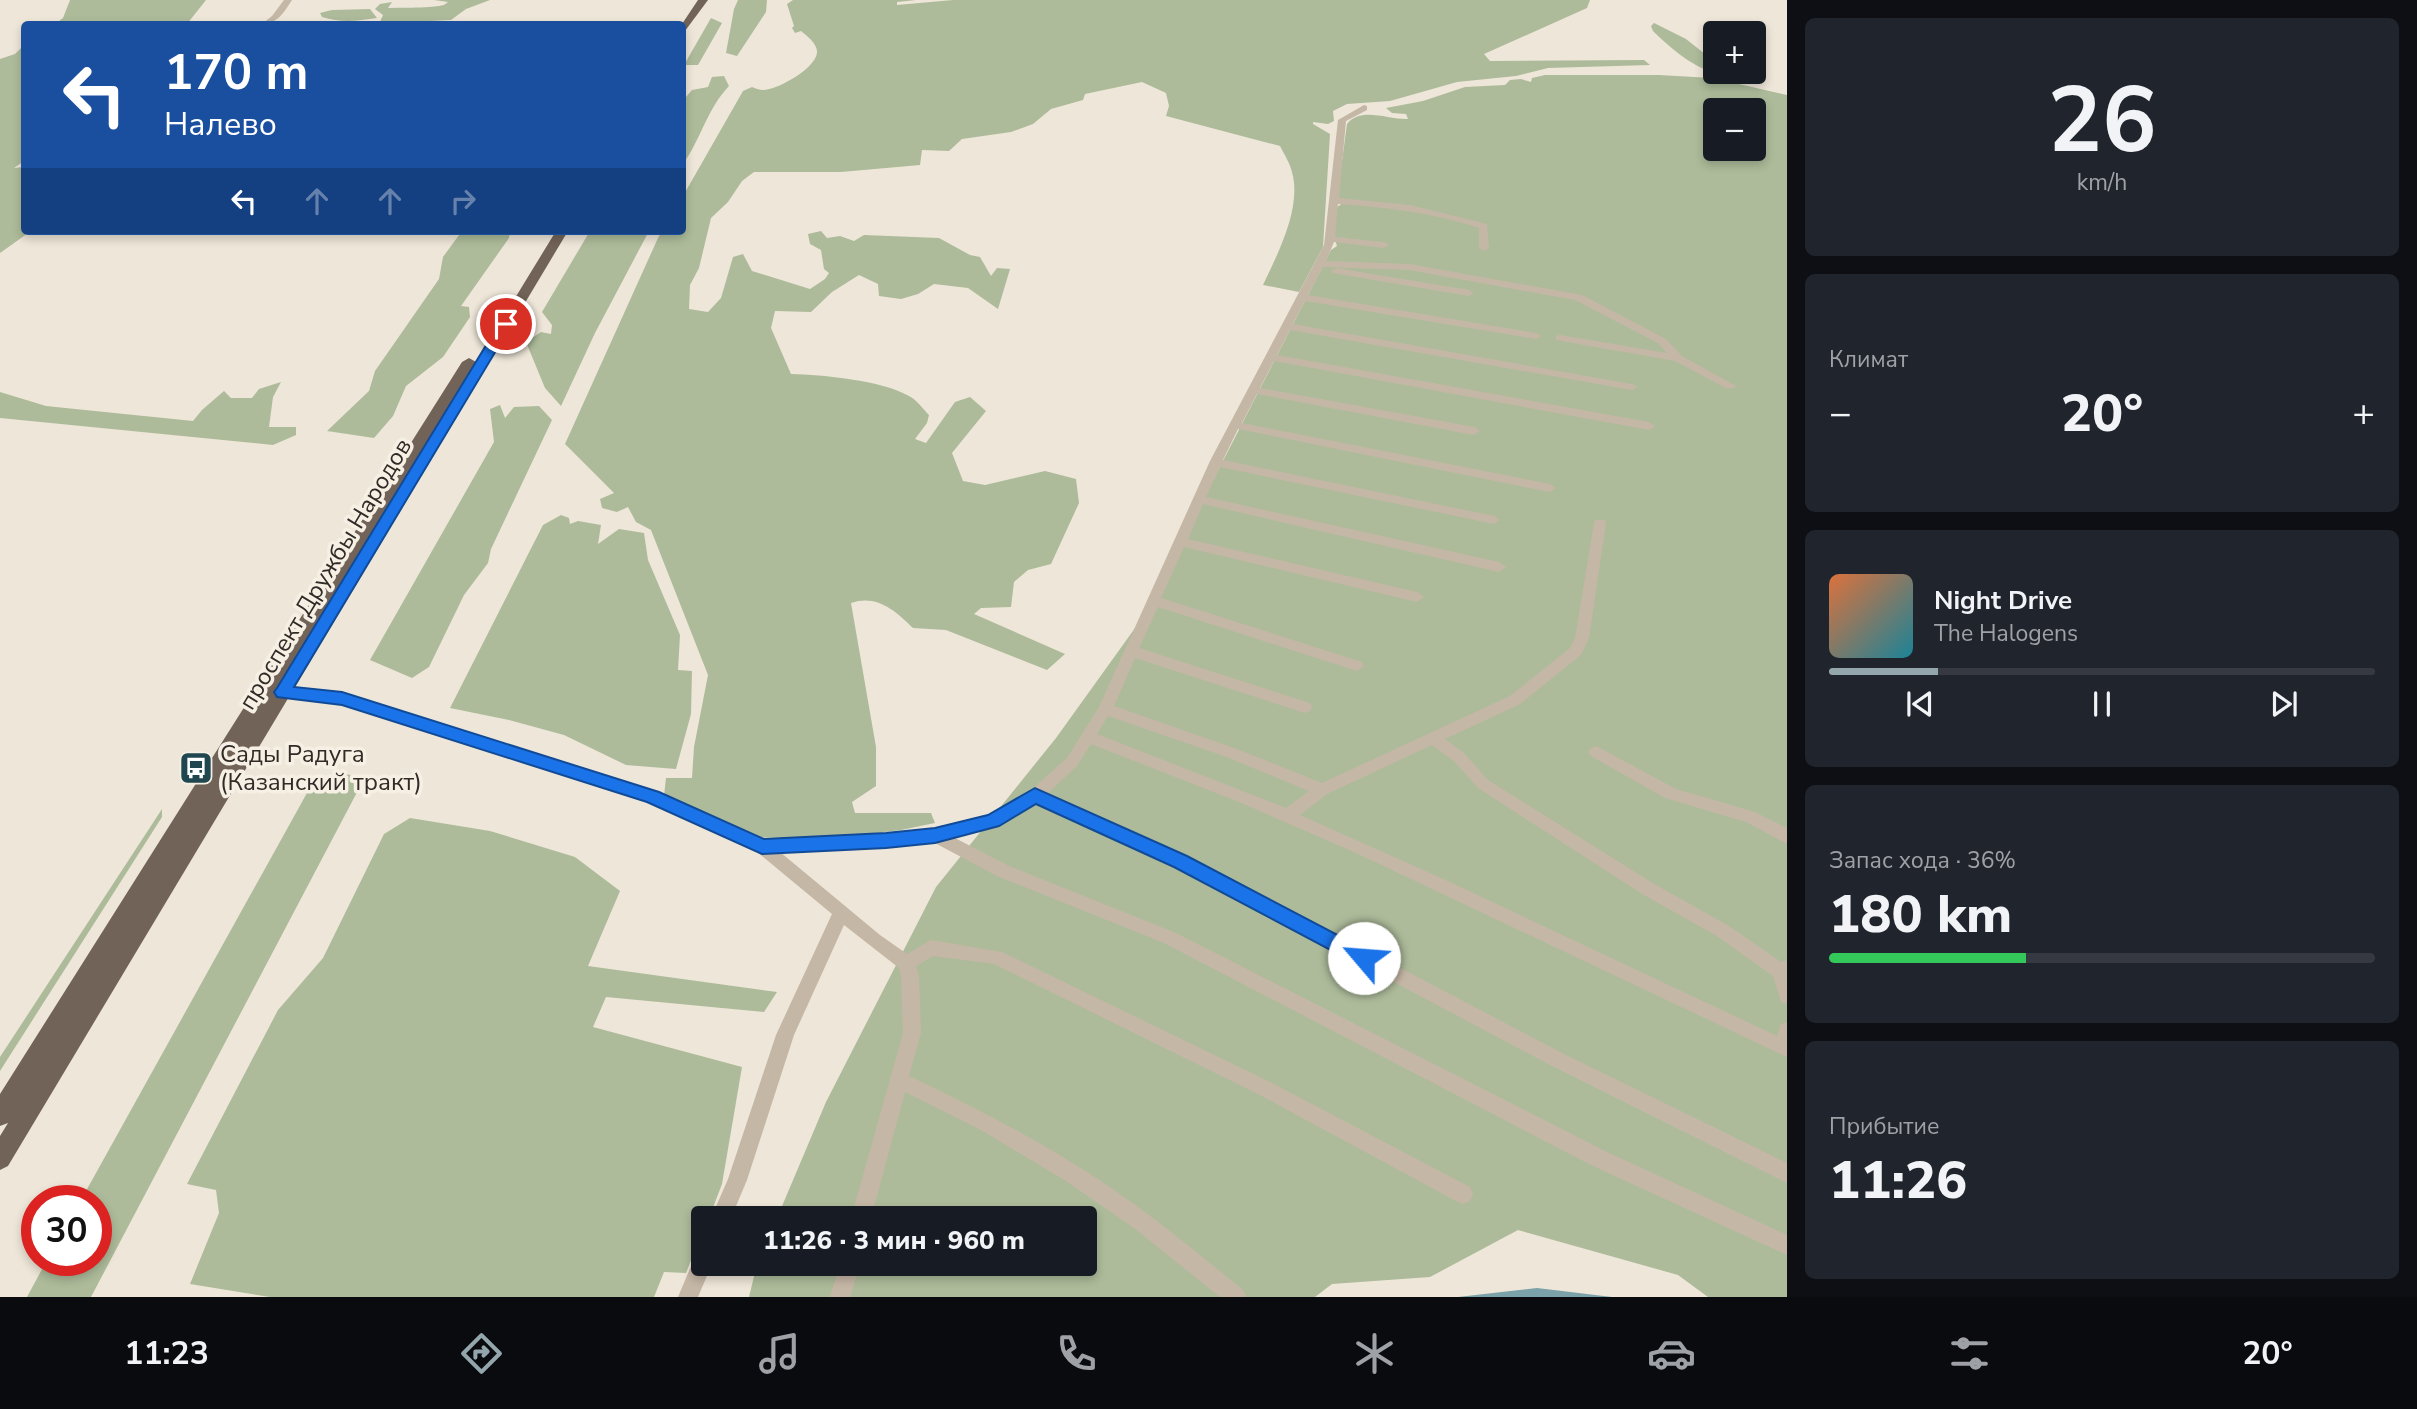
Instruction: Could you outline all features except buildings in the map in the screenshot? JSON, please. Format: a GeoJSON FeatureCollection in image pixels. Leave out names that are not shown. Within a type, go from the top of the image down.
{"type":"FeatureCollection","features":[{"type":"Feature","properties":{"kind":"main road"},"geometry":{"type":"LineString","coordinates":[[679,21],[692,0]]}},
{"type":"Feature","properties":{"kind":"main road"},"geometry":{"type":"LineString","coordinates":[[686,27],[703,0]]}},
{"type":"Feature","properties":{"kind":"main road","name":"проспект Дружбы Народов"},"geometry":{"type":"LineString","coordinates":[[0,1158],[274,691],[547,235]]}},
{"type":"Feature","properties":{"kind":"main road","name":"проспект Дружбы Народов"},"geometry":{"type":"LineString","coordinates":[[0,1115],[274,691],[559,235]]}},
{"type":"Feature","properties":{"kind":"street"},"geometry":{"type":"LineString","coordinates":[[270,21],[288,0]]}},
{"type":"Feature","properties":{"kind":"street"},"geometry":{"type":"LineString","coordinates":[[762,846],[886,841],[935,835],[993,821],[1035,795],[1072,762],[1105,709],[1216,463],[1319,266],[1330,239],[1342,120],[1364,108]]}},
{"type":"Feature","properties":{"kind":"street"},"geometry":{"type":"LineString","coordinates":[[1334,201],[1413,209],[1465,219],[1484,226],[1484,248]]}},
{"type":"Feature","properties":{"kind":"street"},"geometry":{"type":"LineString","coordinates":[[1330,239],[1384,245]]}},
{"type":"Feature","properties":{"kind":"street"},"geometry":{"type":"LineString","coordinates":[[1319,266],[1469,293]]}},
{"type":"Feature","properties":{"kind":"street"},"geometry":{"type":"LineString","coordinates":[[1319,266],[1409,267],[1578,297],[1662,341],[1678,358],[1730,386]]}},
{"type":"Feature","properties":{"kind":"street"},"geometry":{"type":"LineString","coordinates":[[1302,297],[1536,336]]}},
{"type":"Feature","properties":{"kind":"street"},"geometry":{"type":"LineString","coordinates":[[1287,326],[1632,387]]}},
{"type":"Feature","properties":{"kind":"street"},"geometry":{"type":"LineString","coordinates":[[1560,338],[1678,358]]}},
{"type":"Feature","properties":{"kind":"street"},"geometry":{"type":"LineString","coordinates":[[1271,357],[1649,426]]}},
{"type":"Feature","properties":{"kind":"street"},"geometry":{"type":"LineString","coordinates":[[1253,390],[1474,431]]}},
{"type":"Feature","properties":{"kind":"street"},"geometry":{"type":"LineString","coordinates":[[1235,425],[1550,488]]}},
{"type":"Feature","properties":{"kind":"street"},"geometry":{"type":"LineString","coordinates":[[1216,463],[1494,520]]}},
{"type":"Feature","properties":{"kind":"street"},"geometry":{"type":"LineString","coordinates":[[1199,499],[1499,567]]}},
{"type":"Feature","properties":{"kind":"street"},"geometry":{"type":"LineString","coordinates":[[1287,816],[1322,790],[1514,700],[1576,651],[1582,638],[1600,523]]}},
{"type":"Feature","properties":{"kind":"street"},"geometry":{"type":"LineString","coordinates":[[1182,542],[1417,597]]}},
{"type":"Feature","properties":{"kind":"street"},"geometry":{"type":"LineString","coordinates":[[1155,601],[1357,666]]}},
{"type":"Feature","properties":{"kind":"street"},"geometry":{"type":"LineString","coordinates":[[1131,651],[1305,707]]}},
{"type":"Feature","properties":{"kind":"street"},"geometry":{"type":"LineString","coordinates":[[274,691],[342,698],[653,797],[762,846],[906,962],[910,976],[912,1033],[864,1206]]}},
{"type":"Feature","properties":{"kind":"street"},"geometry":{"type":"LineString","coordinates":[[1105,709],[1229,752],[1322,790]]}},
{"type":"Feature","properties":{"kind":"street"},"geometry":{"type":"LineString","coordinates":[[1089,737],[1175,769],[1399,865],[1551,940],[1786,1042]]}},
{"type":"Feature","properties":{"kind":"street"},"geometry":{"type":"LineString","coordinates":[[1433,738],[1460,758],[1483,784],[1650,890],[1723,931],[1784,970],[1787,996]]}},
{"type":"Feature","properties":{"kind":"street"},"geometry":{"type":"LineString","coordinates":[[1596,752],[1641,779],[1682,799],[1747,815],[1777,828],[1787,837]]}},
{"type":"Feature","properties":{"kind":"street"},"geometry":{"type":"LineString","coordinates":[[1035,795],[1181,861],[1560,1061],[1787,1172]]}},
{"type":"Feature","properties":{"kind":"street"},"geometry":{"type":"LineString","coordinates":[[935,835],[1003,871],[1170,938],[1600,1159],[1787,1245]]}},
{"type":"Feature","properties":{"kind":"street"},"geometry":{"type":"LineString","coordinates":[[726,1206],[785,1035],[841,912]]}},
{"type":"Feature","properties":{"kind":"street"},"geometry":{"type":"LineString","coordinates":[[906,962],[931,948],[996,957],[1264,1088],[1463,1194]]}},
{"type":"Feature","properties":{"kind":"street"},"geometry":{"type":"LineString","coordinates":[[899,1080],[964,1111],[1038,1152],[1126,1210],[1236,1297]]}},
{"type":"Feature","properties":{"kind":"street"},"geometry":{"type":"LineString","coordinates":[[688,1297],[697,1276]]}},
{"type":"Feature","properties":{"kind":"street"},"geometry":{"type":"LineString","coordinates":[[840,1297],[846,1276]]}},
{"type":"Feature","properties":{"kind":"green space"},"geometry":{"type":"Polygon","coordinates":[[[70,0],[206,0],[189,21],[59,21],[63,18],[70,0]]]}},
{"type":"Feature","properties":{"kind":"green space"},"geometry":{"type":"Polygon","coordinates":[[[434,0],[490,0],[466,9],[451,20],[380,21],[383,15],[375,9],[380,4],[392,2],[388,8],[444,5],[448,2],[434,0]]]}},
{"type":"Feature","properties":{"kind":"green space"},"geometry":{"type":"Polygon","coordinates":[[[738,0],[767,0],[766,12],[737,56],[726,53],[738,0]]]}},
{"type":"Feature","properties":{"kind":"green space"},"geometry":{"type":"Polygon","coordinates":[[[793,0],[916,0],[897,2],[897,5],[953,0],[1590,0],[1587,8],[1484,54],[1490,61],[1644,60],[1650,65],[1548,68],[1516,76],[1457,82],[1390,101],[1347,104],[1333,111],[1334,121],[1328,124],[1313,122],[1330,134],[1323,247],[1299,292],[1263,285],[1287,230],[1294,200],[1292,172],[1280,146],[1166,116],[1169,106],[1166,93],[1142,82],[1085,94],[1083,100],[1051,109],[1033,124],[1011,132],[962,139],[949,151],[922,150],[920,165],[841,172],[754,172],[742,181],[728,202],[711,218],[699,268],[690,285],[689,309],[708,312],[721,298],[733,257],[743,254],[752,271],[810,289],[829,273],[824,269],[821,250],[810,244],[808,234],[821,231],[827,238],[840,236],[854,241],[864,235],[939,238],[970,255],[980,257],[991,276],[997,268],[1010,269],[998,309],[968,288],[934,284],[918,294],[901,299],[879,296],[878,284],[859,275],[832,292],[811,312],[775,311],[771,328],[791,374],[868,382],[912,398],[929,415],[927,423],[915,439],[926,443],[955,402],[970,397],[986,411],[952,453],[963,481],[985,485],[1045,471],[1076,479],[1079,503],[1051,564],[1028,570],[1014,582],[1011,607],[981,608],[974,614],[1065,654],[1047,670],[946,630],[913,628],[899,615],[877,602],[851,603],[876,747],[876,786],[852,802],[855,813],[931,813],[935,823],[825,839],[756,837],[664,796],[666,778],[692,778],[694,747],[708,675],[651,530],[636,522],[628,507],[617,512],[602,508],[600,499],[614,493],[565,444],[660,235],[686,235],[686,191],[743,91],[752,87],[763,90],[777,86],[803,72],[815,59],[817,50],[814,43],[801,31],[795,33],[792,28],[794,26],[787,4],[793,0]]]}},
{"type":"Feature","properties":{"kind":"green space"},"geometry":{"type":"Polygon","coordinates":[[[370,9],[377,18],[342,21],[322,17],[320,13],[332,10],[370,9]]]}},
{"type":"Feature","properties":{"kind":"green space"},"geometry":{"type":"Polygon","coordinates":[[[711,18],[722,23],[698,65],[686,65],[711,18]]]}},
{"type":"Feature","properties":{"kind":"green space"},"geometry":{"type":"Polygon","coordinates":[[[1654,23],[1686,39],[1703,52],[1703,68],[1686,59],[1653,31],[1651,26],[1654,23]]]}},
{"type":"Feature","properties":{"kind":"green space"},"geometry":{"type":"Polygon","coordinates":[[[21,48],[21,163],[14,168],[21,167],[21,235],[25,235],[0,253],[0,59],[15,54],[21,48]]]}},
{"type":"Feature","properties":{"kind":"green space"},"geometry":{"type":"Polygon","coordinates":[[[1545,75],[1703,77],[1703,84],[1739,84],[1787,95],[1787,1297],[1708,1297],[1678,1275],[1518,1230],[1430,1277],[1332,1284],[1315,1297],[749,1297],[754,1276],[1097,1276],[1097,1206],[782,1206],[826,1102],[936,887],[1056,738],[1143,617],[1331,250],[1337,246],[1334,237],[1337,207],[1343,203],[1337,199],[1347,124],[1367,115],[1408,119],[1406,114],[1392,113],[1386,108],[1423,101],[1465,87],[1505,85],[1510,80],[1521,79],[1531,82],[1532,78],[1545,75]]]}},
{"type":"Feature","properties":{"kind":"green space"},"geometry":{"type":"Polygon","coordinates":[[[724,76],[729,86],[715,104],[686,159],[686,97],[692,90],[708,87],[712,77],[724,76]]]}},
{"type":"Feature","properties":{"kind":"green space"},"geometry":{"type":"Polygon","coordinates":[[[459,235],[509,235],[461,306],[469,307],[470,317],[443,357],[406,386],[393,416],[374,438],[327,431],[369,391],[375,371],[439,279],[443,257],[459,235]]]}},
{"type":"Feature","properties":{"kind":"green space"},"geometry":{"type":"Polygon","coordinates":[[[588,235],[647,235],[595,333],[561,406],[545,388],[526,342],[541,332],[551,334],[552,325],[542,312],[588,235]]]}},
{"type":"Feature","properties":{"kind":"green space"},"geometry":{"type":"Polygon","coordinates":[[[281,382],[273,397],[269,427],[296,427],[296,435],[273,445],[0,418],[0,392],[46,406],[193,421],[224,391],[231,398],[252,398],[259,389],[281,382]]]}},
{"type":"Feature","properties":{"kind":"green space"},"geometry":{"type":"Polygon","coordinates":[[[500,405],[505,418],[514,407],[539,406],[552,420],[491,549],[488,563],[464,595],[429,667],[412,678],[370,660],[494,442],[490,409],[500,405]]]}},
{"type":"Feature","properties":{"kind":"green space"},"geometry":{"type":"Polygon","coordinates":[[[561,515],[569,518],[570,524],[578,521],[601,525],[598,544],[619,529],[644,533],[648,560],[680,635],[678,670],[692,671],[691,714],[676,769],[626,765],[564,735],[450,708],[543,525],[561,515]]]}},
{"type":"Feature","properties":{"kind":"green space"},"geometry":{"type":"Polygon","coordinates":[[[339,772],[364,779],[112,1257],[112,1185],[89,1185],[307,793],[339,772]]]}},
{"type":"Feature","properties":{"kind":"green space"},"geometry":{"type":"Polygon","coordinates":[[[162,809],[162,817],[0,1071],[0,1057],[162,809]]]}},
{"type":"Feature","properties":{"kind":"green space"},"geometry":{"type":"Polygon","coordinates":[[[410,818],[490,831],[575,857],[620,891],[588,966],[777,992],[764,1012],[606,997],[593,1027],[742,1067],[722,1184],[714,1206],[691,1206],[691,1260],[686,1273],[664,1272],[654,1297],[270,1297],[190,1284],[219,1213],[216,1190],[187,1184],[278,1010],[323,958],[384,834],[410,818]]]}},
{"type":"Feature","properties":{"kind":"green space"},"geometry":{"type":"Polygon","coordinates":[[[38,1276],[102,1276],[91,1297],[27,1297],[38,1276]]]}},
{"type":"Feature","properties":{"kind":"water"},"geometry":{"type":"Polygon","coordinates":[[[1537,1288],[1612,1297],[1458,1297],[1537,1288]]]}},
{"type":"Feature","properties":{"kind":"place","name":"Сады Радуга (Казанский тракт)"},"geometry":{"type":"Point","coordinates":[196,768]}},
{"type":"Feature","properties":{"kind":"route"},"geometry":{"type":"LineString","coordinates":[[506,324],[282,692],[342,698],[653,797],[762,846],[886,841],[935,835],[993,821],[1035,795],[1181,861],[1364,958]]}}]}
